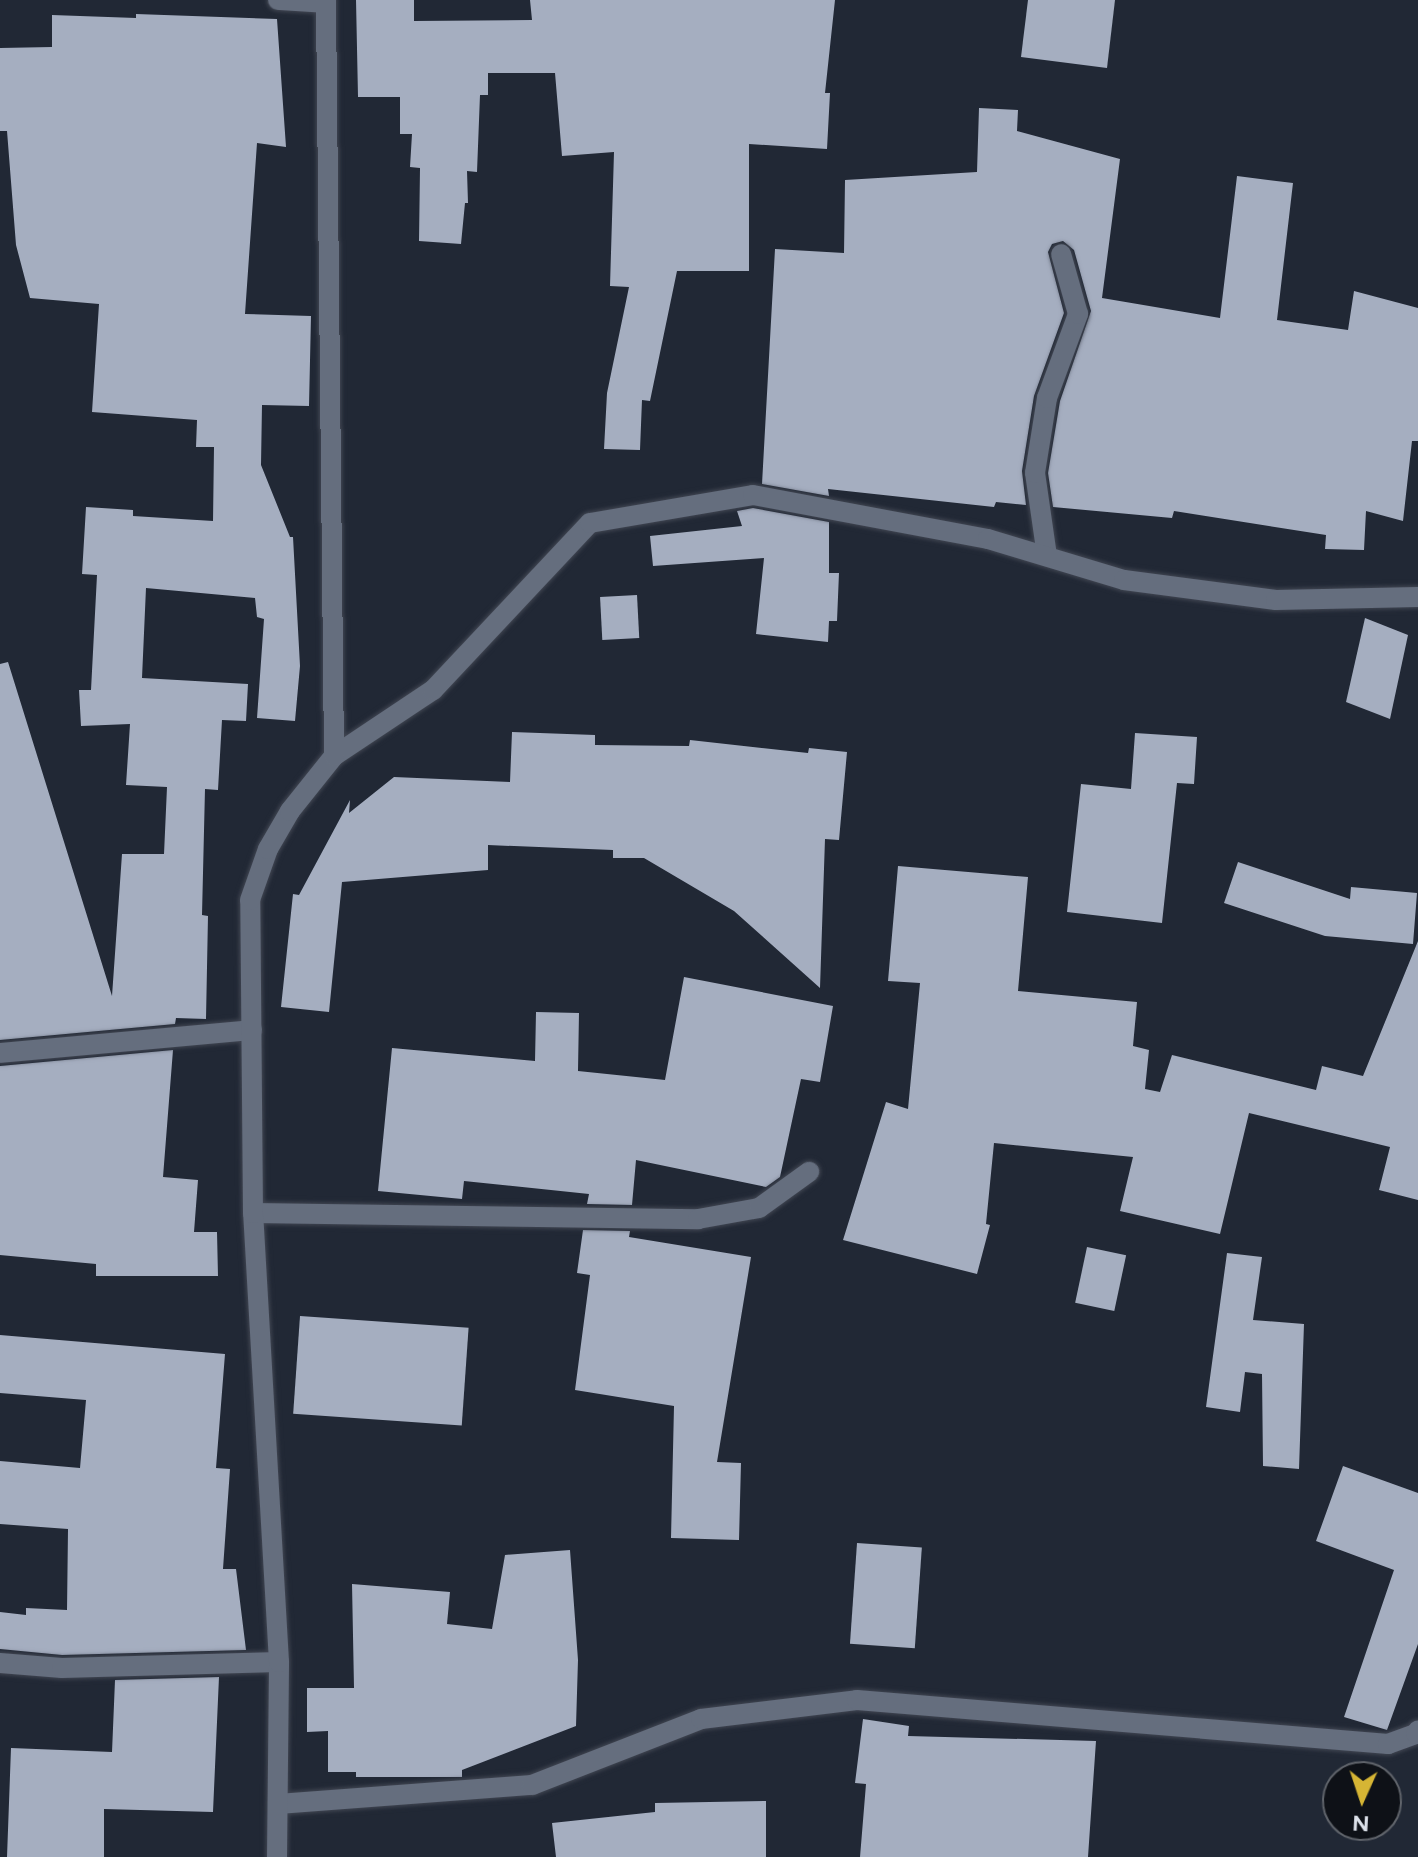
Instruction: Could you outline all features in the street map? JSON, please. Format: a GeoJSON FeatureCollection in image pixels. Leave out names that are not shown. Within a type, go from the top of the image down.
{"type":"FeatureCollection","features":[{"type":"Feature","properties":{"kind":"street"},"geometry":{"type":"LineString","coordinates":[[278,0],[326,1],[334,756]]}},
{"type":"Feature","properties":{"kind":"street"},"geometry":{"type":"LineString","coordinates":[[1047,556],[1035,473],[1047,398],[1078,314],[1061,254]]}},
{"type":"Feature","properties":{"kind":"street"},"geometry":{"type":"LineString","coordinates":[[277,1857],[279,1662],[253,1213],[250,900],[268,849],[290,811],[334,756],[433,690],[590,523],[753,495],[988,539],[1124,580],[1276,600],[1418,597]]}},
{"type":"Feature","properties":{"kind":"street"},"geometry":{"type":"LineString","coordinates":[[0,1053],[252,1030]]}},
{"type":"Feature","properties":{"kind":"street"},"geometry":{"type":"LineString","coordinates":[[253,1213],[698,1219],[759,1208],[809,1172]]}},
{"type":"Feature","properties":{"kind":"street"},"geometry":{"type":"LineString","coordinates":[[0,1663],[62,1668],[279,1662]]}},
{"type":"Feature","properties":{"kind":"street"},"geometry":{"type":"LineString","coordinates":[[278,1804],[532,1785],[701,1719],[857,1700],[1388,1744],[1416,1734],[1418,1730]]}},
{"type":"Feature","properties":{"kind":"building"},"geometry":{"type":"Polygon","coordinates":[[[356,0],[414,0],[414,21],[532,20],[530,0],[835,0],[825,93],[830,93],[827,149],[749,144],[749,271],[677,271],[650,401],[642,400],[640,450],[604,449],[607,393],[629,287],[610,286],[614,152],[562,156],[555,73],[488,73],[488,95],[480,95],[477,172],[467,171],[468,203],[465,203],[461,244],[419,241],[420,168],[410,167],[412,134],[400,134],[400,97],[358,97],[356,0]]]}},
{"type":"Feature","properties":{"kind":"building"},"geometry":{"type":"Polygon","coordinates":[[[1028,0],[1115,0],[1107,68],[1021,57],[1028,0]]]}},
{"type":"Feature","properties":{"kind":"building"},"geometry":{"type":"Polygon","coordinates":[[[136,14],[277,19],[286,147],[257,143],[245,314],[311,316],[309,406],[262,405],[261,465],[290,537],[293,537],[300,666],[295,721],[257,718],[264,619],[257,617],[255,598],[146,588],[142,678],[248,684],[246,721],[222,720],[218,790],[205,789],[202,915],[208,916],[206,1019],[176,1018],[175,1024],[0,1040],[0,664],[8,662],[112,996],[122,854],[164,854],[167,787],[126,785],[130,724],[81,726],[79,690],[91,690],[97,575],[82,574],[86,507],[133,510],[133,516],[213,521],[214,447],[196,447],[197,420],[92,412],[99,304],[30,298],[16,245],[7,131],[0,131],[0,48],[52,47],[52,15],[136,18],[136,14]]]}},
{"type":"Feature","properties":{"kind":"building"},"geometry":{"type":"Polygon","coordinates":[[[979,108],[1018,110],[1017,131],[1120,159],[1102,298],[1220,318],[1237,176],[1293,183],[1277,320],[1348,330],[1354,291],[1418,308],[1418,441],[1412,441],[1403,521],[1366,511],[1364,550],[1325,549],[1326,535],[1174,511],[1172,518],[1053,507],[1048,473],[1060,401],[1091,311],[1074,250],[1063,241],[1052,244],[1048,252],[1064,313],[1034,396],[1022,471],[1026,505],[996,502],[994,507],[828,489],[829,496],[762,484],[775,249],[844,253],[845,180],[977,172],[979,108]]]}},
{"type":"Feature","properties":{"kind":"building"},"geometry":{"type":"Polygon","coordinates":[[[753,508],[829,522],[829,573],[839,573],[837,621],[829,621],[828,642],[756,634],[764,558],[653,566],[650,536],[742,526],[737,511],[753,508]]]}},
{"type":"Feature","properties":{"kind":"building"},"geometry":{"type":"Polygon","coordinates":[[[637,595],[639,638],[602,640],[600,597],[637,595]]]}},
{"type":"Feature","properties":{"kind":"building"},"geometry":{"type":"Polygon","coordinates":[[[1365,618],[1408,635],[1390,719],[1346,702],[1365,618]]]}},
{"type":"Feature","properties":{"kind":"building"},"geometry":{"type":"Polygon","coordinates":[[[512,732],[595,735],[595,745],[689,746],[690,740],[808,753],[809,748],[847,752],[839,840],[825,839],[820,988],[734,911],[644,858],[613,858],[613,850],[488,845],[488,870],[342,882],[329,1012],[281,1007],[293,894],[299,895],[350,800],[349,813],[394,777],[510,782],[512,732]]]}},
{"type":"Feature","properties":{"kind":"building"},"geometry":{"type":"Polygon","coordinates":[[[1135,733],[1197,737],[1194,784],[1177,783],[1162,923],[1067,912],[1081,784],[1131,789],[1135,733]]]}},
{"type":"Feature","properties":{"kind":"building"},"geometry":{"type":"Polygon","coordinates":[[[1238,862],[1350,899],[1351,887],[1417,893],[1413,944],[1325,936],[1224,903],[1238,862]]]}},
{"type":"Feature","properties":{"kind":"building"},"geometry":{"type":"Polygon","coordinates":[[[898,866],[1028,877],[1018,991],[1137,1002],[1133,1046],[1149,1050],[1145,1089],[1160,1092],[1172,1055],[1316,1090],[1322,1066],[1363,1076],[1418,941],[1418,1200],[1379,1190],[1390,1147],[1249,1113],[1220,1234],[1120,1211],[1133,1157],[994,1143],[986,1224],[990,1225],[977,1274],[843,1240],[886,1102],[908,1109],[920,983],[888,981],[898,866]]]}},
{"type":"Feature","properties":{"kind":"building"},"geometry":{"type":"Polygon","coordinates":[[[684,977],[833,1006],[820,1082],[801,1079],[780,1177],[766,1187],[636,1160],[632,1205],[587,1204],[589,1194],[464,1181],[462,1199],[378,1191],[392,1048],[535,1061],[536,1012],[579,1013],[578,1071],[665,1080],[684,977]]]}},
{"type":"Feature","properties":{"kind":"building"},"geometry":{"type":"Polygon","coordinates":[[[173,1050],[163,1177],[198,1180],[194,1232],[217,1232],[218,1276],[96,1276],[96,1264],[0,1255],[0,1066],[173,1050]]]}},
{"type":"Feature","properties":{"kind":"building"},"geometry":{"type":"Polygon","coordinates":[[[583,1230],[630,1231],[629,1237],[751,1257],[717,1462],[741,1463],[739,1540],[671,1538],[674,1406],[575,1390],[590,1275],[577,1273],[583,1230]]]}},
{"type":"Feature","properties":{"kind":"building"},"geometry":{"type":"Polygon","coordinates":[[[1087,1247],[1126,1255],[1114,1311],[1075,1303],[1087,1247]]]}},
{"type":"Feature","properties":{"kind":"building"},"geometry":{"type":"Polygon","coordinates":[[[1227,1253],[1262,1257],[1253,1320],[1304,1324],[1299,1469],[1263,1466],[1262,1374],[1245,1372],[1240,1412],[1206,1407],[1227,1253]]]}},
{"type":"Feature","properties":{"kind":"building"},"geometry":{"type":"Polygon","coordinates":[[[300,1316],[469,1328],[462,1426],[293,1414],[300,1316]]]}},
{"type":"Feature","properties":{"kind":"building"},"geometry":{"type":"Polygon","coordinates":[[[0,1335],[225,1354],[216,1468],[230,1469],[223,1569],[236,1569],[246,1650],[62,1655],[0,1649],[0,1612],[26,1615],[26,1608],[67,1610],[68,1529],[0,1524],[0,1461],[80,1468],[86,1400],[0,1393],[0,1335]]]}},
{"type":"Feature","properties":{"kind":"building"},"geometry":{"type":"Polygon","coordinates":[[[1343,1466],[1418,1493],[1418,1644],[1387,1730],[1344,1717],[1394,1570],[1316,1541],[1343,1466]]]}},
{"type":"Feature","properties":{"kind":"building"},"geometry":{"type":"Polygon","coordinates":[[[857,1543],[922,1548],[915,1648],[850,1644],[857,1543]]]}},
{"type":"Feature","properties":{"kind":"building"},"geometry":{"type":"Polygon","coordinates":[[[570,1550],[578,1660],[576,1726],[462,1770],[462,1777],[356,1777],[356,1772],[328,1772],[328,1731],[307,1732],[307,1688],[354,1688],[352,1584],[450,1592],[447,1624],[492,1629],[505,1555],[570,1550]]]}},
{"type":"Feature","properties":{"kind":"building"},"geometry":{"type":"Polygon","coordinates":[[[219,1677],[213,1812],[104,1809],[104,1857],[7,1857],[11,1748],[112,1752],[115,1680],[219,1677]]]}},
{"type":"Feature","properties":{"kind":"building"},"geometry":{"type":"Polygon","coordinates":[[[863,1719],[909,1726],[908,1736],[1096,1741],[1088,1857],[860,1857],[866,1784],[855,1783],[863,1719]]]}},
{"type":"Feature","properties":{"kind":"building"},"geometry":{"type":"Polygon","coordinates":[[[766,1801],[766,1857],[556,1857],[552,1823],[655,1812],[655,1803],[766,1801]]]}}]}
